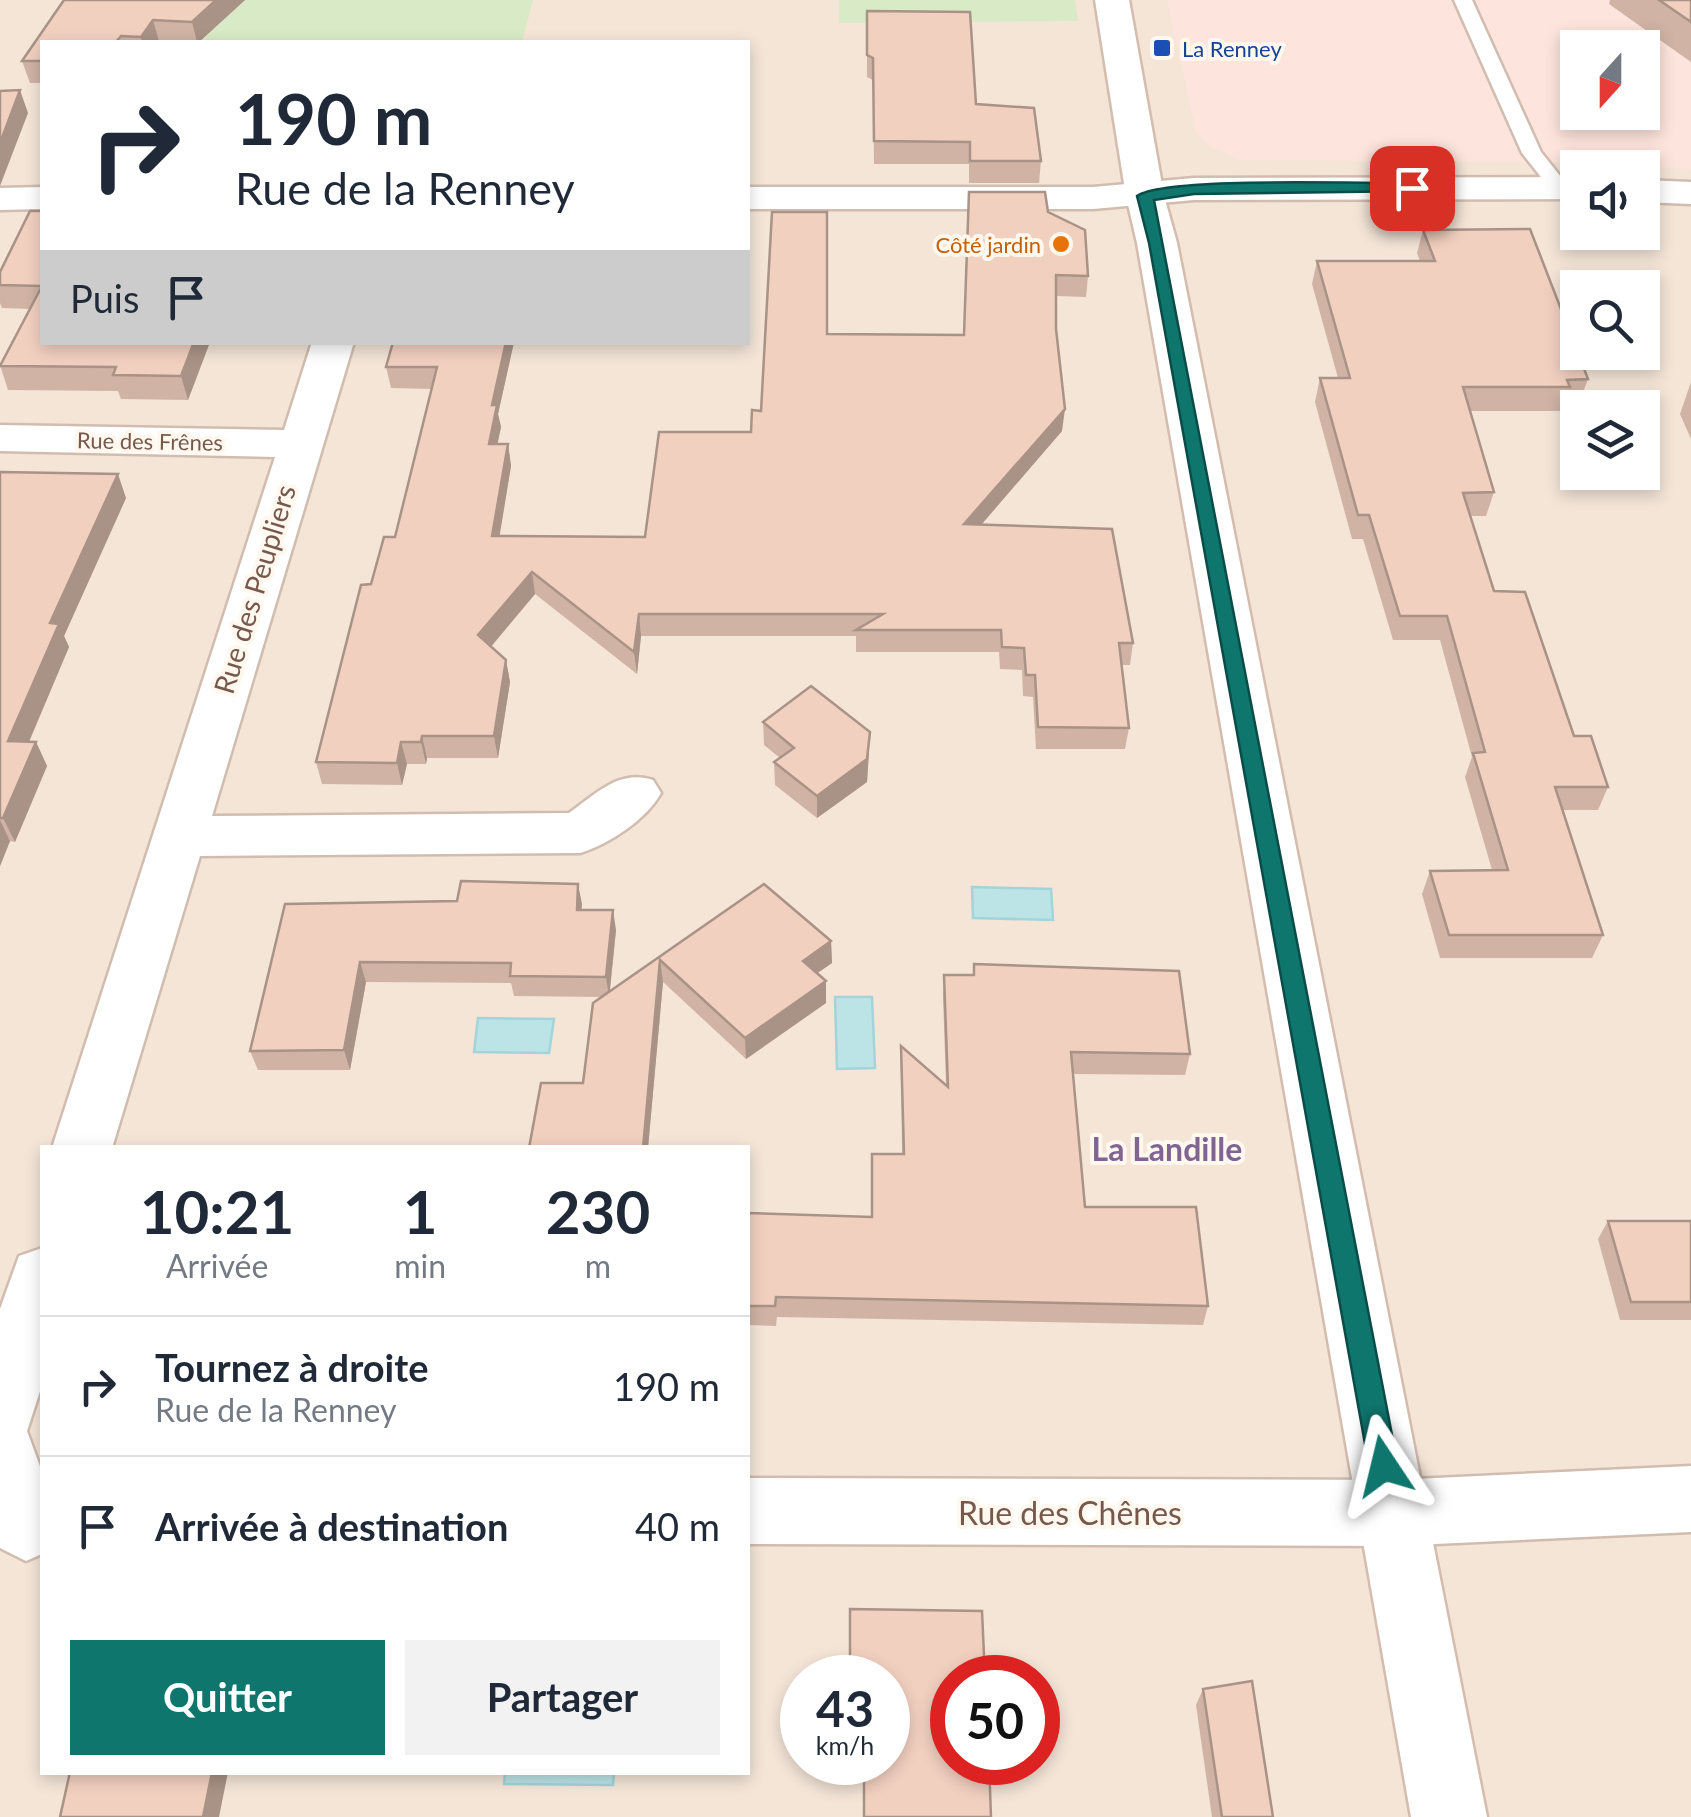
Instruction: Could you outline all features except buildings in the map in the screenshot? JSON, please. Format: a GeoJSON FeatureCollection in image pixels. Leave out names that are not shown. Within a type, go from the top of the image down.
{"type":"FeatureCollection","features":[{"type":"Feature","properties":{"kind":"street"},"geometry":{"type":"LineString","coordinates":[[1112,0],[1145,196],[1157,243],[1450,1817]]}},
{"type":"Feature","properties":{"kind":"street"},"geometry":{"type":"LineString","coordinates":[[750,198],[1145,196],[1194,189],[1560,188]]}},
{"type":"Feature","properties":{"kind":"street"},"geometry":{"type":"LineString","coordinates":[[1660,192],[1691,193]]}},
{"type":"Feature","properties":{"kind":"street"},"geometry":{"type":"LineString","coordinates":[[0,198],[40,198]]}},
{"type":"Feature","properties":{"kind":"street","name":"Rue des Peupliers"},"geometry":{"type":"LineString","coordinates":[[83,1145],[332,345]]}},
{"type":"Feature","properties":{"kind":"street","name":"Rue des Frênes"},"geometry":{"type":"LineString","coordinates":[[0,438],[299,444]]}},
{"type":"Feature","properties":{"kind":"street"},"geometry":{"type":"LineString","coordinates":[[177,836],[580,832],[635,792]]}},
{"type":"Feature","properties":{"kind":"street"},"geometry":{"type":"LineString","coordinates":[[0,1416],[40,1283]]}},
{"type":"Feature","properties":{"kind":"street"},"geometry":{"type":"LineString","coordinates":[[0,1446],[23,1539]]}},
{"type":"Feature","properties":{"kind":"street","name":"Rue des Chênes"},"geometry":{"type":"LineString","coordinates":[[750,1510],[1392,1513],[1691,1499]]}},
{"type":"Feature","properties":{"kind":"lane"},"geometry":{"type":"LineString","coordinates":[[1463,0],[1532,153],[1560,180]]}},
{"type":"Feature","properties":{"kind":"shaded area"},"geometry":{"type":"Polygon","coordinates":[[[0,0],[1691,0],[1691,1817],[0,1817],[0,0]]]}},
{"type":"Feature","properties":{"kind":"shaded area"},"geometry":{"type":"Polygon","coordinates":[[[1167,0],[1691,0],[1691,169],[1660,167],[1660,150],[1560,150],[1560,163],[1241,160],[1211,147],[1196,132],[1167,0]]]}},
{"type":"Feature","properties":{"kind":"green space"},"geometry":{"type":"Polygon","coordinates":[[[245,0],[533,0],[523,40],[201,40],[245,0]]]}},
{"type":"Feature","properties":{"kind":"green space"},"geometry":{"type":"Polygon","coordinates":[[[839,0],[1075,0],[1078,21],[839,23],[839,0]]]}},
{"type":"Feature","properties":{"kind":"water"},"geometry":{"type":"Polygon","coordinates":[[[972,887],[1051,889],[1053,920],[973,918],[972,887]]]}},
{"type":"Feature","properties":{"kind":"water"},"geometry":{"type":"Polygon","coordinates":[[[835,997],[872,997],[875,1068],[837,1069],[835,997]]]}},
{"type":"Feature","properties":{"kind":"water"},"geometry":{"type":"Polygon","coordinates":[[[478,1018],[554,1019],[549,1053],[474,1052],[478,1018]]]}},
{"type":"Feature","properties":{"kind":"water"},"geometry":{"type":"Polygon","coordinates":[[[505,1775],[614,1775],[613,1785],[504,1784],[505,1775]]]}},
{"type":"Feature","properties":{"kind":"place","name":"La Renney"},"geometry":{"type":"Point","coordinates":[1162,48]}},
{"type":"Feature","properties":{"kind":"place","name":"Côté jardin"},"geometry":{"type":"Point","coordinates":[1061,244]}},
{"type":"Feature","properties":{"kind":"district","name":"La Landille"},"geometry":{"type":"Point","coordinates":[1167,1148]}},
{"type":"Feature","properties":{"kind":"route"},"geometry":{"type":"LineString","coordinates":[[1384,1466],[1157,243],[1145,196],[1194,189],[1412,188]]}}]}
